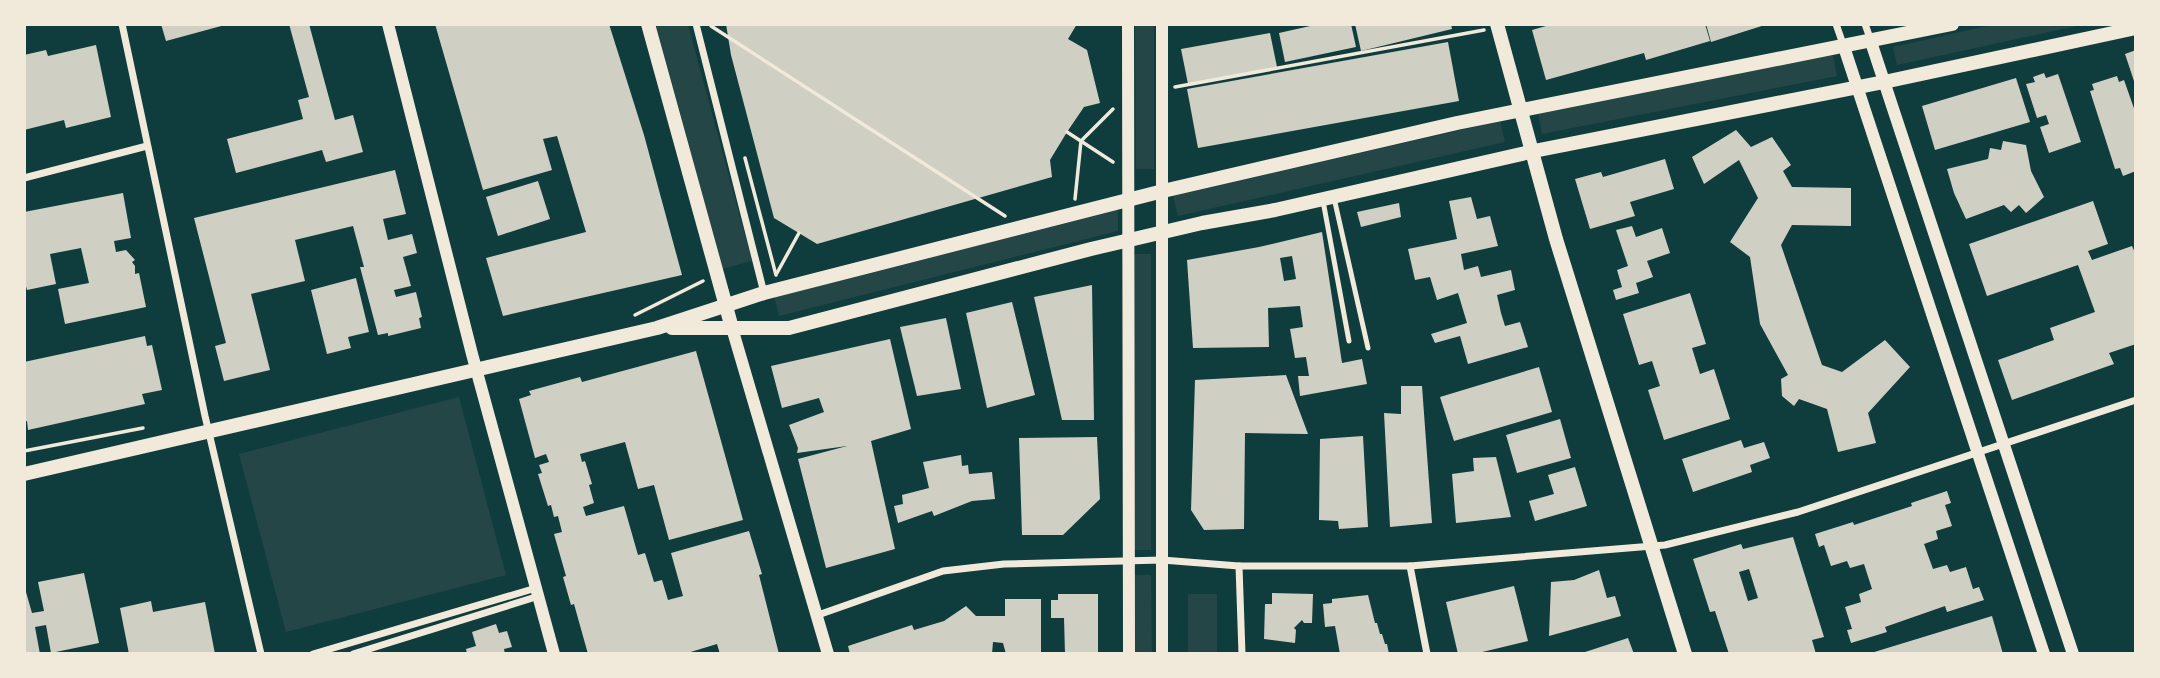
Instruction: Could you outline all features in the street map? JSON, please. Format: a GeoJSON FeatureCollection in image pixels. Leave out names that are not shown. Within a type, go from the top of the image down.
{"type":"FeatureCollection","features":[{"type":"Feature","properties":{"kind":"main road"},"geometry":{"type":"LineString","coordinates":[[648,24],[732,328]]}},
{"type":"Feature","properties":{"kind":"main road"},"geometry":{"type":"LineString","coordinates":[[24,474],[657,328],[764,293],[1127,199],[1457,123],[1952,24]]}},
{"type":"Feature","properties":{"kind":"main road"},"geometry":{"type":"LineString","coordinates":[[1491,27],[1521,110],[1556,239],[1685,653]]}},
{"type":"Feature","properties":{"kind":"main road"},"geometry":{"type":"LineString","coordinates":[[657,328],[789,328],[1163,232],[1532,152],[1884,82],[2136,27]]}},
{"type":"Feature","properties":{"kind":"street"},"geometry":{"type":"LineString","coordinates":[[122,24],[209,430],[261,653]]}},
{"type":"Feature","properties":{"kind":"street"},"geometry":{"type":"LineString","coordinates":[[388,24],[477,370],[554,653]]}},
{"type":"Feature","properties":{"kind":"street"},"geometry":{"type":"LineString","coordinates":[[696,24],[764,293]]}},
{"type":"Feature","properties":{"kind":"street"},"geometry":{"type":"LineString","coordinates":[[1128,24],[1129,653]]}},
{"type":"Feature","properties":{"kind":"street"},"geometry":{"type":"LineString","coordinates":[[1162,24],[1162,653]]}},
{"type":"Feature","properties":{"kind":"street"},"geometry":{"type":"LineString","coordinates":[[1836,24],[2044,653]]}},
{"type":"Feature","properties":{"kind":"street"},"geometry":{"type":"LineString","coordinates":[[1865,24],[2073,653]]}},
{"type":"Feature","properties":{"kind":"street"},"geometry":{"type":"LineString","coordinates":[[24,178],[147,146]]}},
{"type":"Feature","properties":{"kind":"street"},"geometry":{"type":"LineString","coordinates":[[732,328],[828,653]]}},
{"type":"Feature","properties":{"kind":"street"},"geometry":{"type":"LineString","coordinates":[[818,615],[943,571],[1004,564],[1162,560],[1240,566],[1409,566],[1652,547],[1798,512],[2136,400]]}},
{"type":"Feature","properties":{"kind":"street"},"geometry":{"type":"LineString","coordinates":[[1240,566],[1242,653]]}},
{"type":"Feature","properties":{"kind":"street"},"geometry":{"type":"LineString","coordinates":[[1409,566],[1427,653]]}},
{"type":"Feature","properties":{"kind":"street"},"geometry":{"type":"LineString","coordinates":[[313,653],[538,592]]}},
{"type":"Feature","properties":{"kind":"street"},"geometry":{"type":"LineString","coordinates":[[353,653],[538,592]]}},
{"type":"Feature","properties":{"kind":"lane"},"geometry":{"type":"LineString","coordinates":[[1328,197],[1325,205],[1349,341]]}},
{"type":"Feature","properties":{"kind":"lane"},"geometry":{"type":"LineString","coordinates":[[1328,197],[1368,348]]}},
{"type":"Feature","properties":{"kind":"path"},"geometry":{"type":"LineString","coordinates":[[711,26],[1022,226]]}},
{"type":"Feature","properties":{"kind":"path"},"geometry":{"type":"LineString","coordinates":[[1169,88],[1491,27]]}},
{"type":"Feature","properties":{"kind":"path"},"geometry":{"type":"LineString","coordinates":[[1074,205],[1081,141],[1116,106]]}},
{"type":"Feature","properties":{"kind":"path"},"geometry":{"type":"LineString","coordinates":[[1067,132],[1118,165]]}},
{"type":"Feature","properties":{"kind":"path"},"geometry":{"type":"LineString","coordinates":[[776,275],[799,233]]}},
{"type":"Feature","properties":{"kind":"path"},"geometry":{"type":"LineString","coordinates":[[631,317],[717,274]]}},
{"type":"Feature","properties":{"kind":"shaded area"},"geometry":{"type":"Polygon","coordinates":[[[1996,24],[2081,25],[1897,65],[1893,47],[1996,24]]]}},
{"type":"Feature","properties":{"kind":"shaded area"},"geometry":{"type":"Polygon","coordinates":[[[656,25],[688,25],[752,261],[722,269],[656,25]]]}},
{"type":"Feature","properties":{"kind":"shaded area"},"geometry":{"type":"Polygon","coordinates":[[[1135,25],[1154,25],[1154,169],[1136,169],[1135,25]]]}},
{"type":"Feature","properties":{"kind":"shaded area"},"geometry":{"type":"Polygon","coordinates":[[[1833,55],[1837,76],[1542,134],[1538,113],[1833,55]]]}},
{"type":"Feature","properties":{"kind":"shaded area"},"geometry":{"type":"Polygon","coordinates":[[[1500,121],[1505,142],[1178,216],[1173,196],[1500,121]]]}},
{"type":"Feature","properties":{"kind":"shaded area"},"geometry":{"type":"Polygon","coordinates":[[[1118,209],[1118,231],[779,316],[774,296],[1118,209]]]}},
{"type":"Feature","properties":{"kind":"shaded area"},"geometry":{"type":"Polygon","coordinates":[[[1134,254],[1151,254],[1151,550],[1134,550],[1134,254]]]}},
{"type":"Feature","properties":{"kind":"shaded area"},"geometry":{"type":"Polygon","coordinates":[[[459,397],[506,575],[286,632],[239,454],[459,397]]]}},
{"type":"Feature","properties":{"kind":"shaded area"},"geometry":{"type":"Polygon","coordinates":[[[1134,575],[1151,575],[1152,653],[1135,653],[1134,575]]]}},
{"type":"Feature","properties":{"kind":"shaded area"},"geometry":{"type":"Polygon","coordinates":[[[1188,594],[1217,594],[1217,653],[1188,653],[1188,594]]]}},
{"type":"Feature","properties":{"kind":"building"},"geometry":{"type":"Polygon","coordinates":[[[161,24],[225,24],[225,25],[166,41],[161,24]]]}},
{"type":"Feature","properties":{"kind":"building"},"geometry":{"type":"Polygon","coordinates":[[[289,24],[309,24],[335,120],[353,115],[363,152],[326,162],[322,150],[236,173],[227,139],[303,119],[298,100],[309,97],[289,24]]]}},
{"type":"Feature","properties":{"kind":"building"},"geometry":{"type":"Polygon","coordinates":[[[435,24],[609,24],[644,135],[682,275],[503,316],[486,258],[586,232],[557,136],[543,139],[552,170],[483,190],[435,24]]]}},
{"type":"Feature","properties":{"kind":"building"},"geometry":{"type":"Polygon","coordinates":[[[726,24],[1077,24],[1068,39],[1087,50],[1100,103],[1084,107],[1067,132],[1050,160],[1052,177],[817,244],[774,218],[731,55],[726,24]]]}},
{"type":"Feature","properties":{"kind":"building"},"geometry":{"type":"Polygon","coordinates":[[[1319,24],[1351,24],[1356,47],[1285,62],[1279,33],[1319,24]]]}},
{"type":"Feature","properties":{"kind":"building"},"geometry":{"type":"Polygon","coordinates":[[[1355,24],[1451,24],[1452,29],[1361,51],[1355,24]]]}},
{"type":"Feature","properties":{"kind":"building"},"geometry":{"type":"Polygon","coordinates":[[[1553,24],[1705,24],[1710,41],[1646,60],[1644,53],[1546,80],[1532,30],[1553,24]]]}},
{"type":"Feature","properties":{"kind":"building"},"geometry":{"type":"Polygon","coordinates":[[[1706,24],[1765,24],[1765,25],[1711,42],[1706,24]]]}},
{"type":"Feature","properties":{"kind":"building"},"geometry":{"type":"Polygon","coordinates":[[[1270,33],[1277,67],[1188,84],[1181,49],[1270,33]]]}},
{"type":"Feature","properties":{"kind":"building"},"geometry":{"type":"Polygon","coordinates":[[[1448,42],[1459,101],[1198,148],[1187,89],[1448,42]]]}},
{"type":"Feature","properties":{"kind":"building"},"geometry":{"type":"Polygon","coordinates":[[[96,45],[111,117],[66,128],[64,120],[24,130],[24,55],[46,50],[48,56],[96,45]]]}},
{"type":"Feature","properties":{"kind":"building"},"geometry":{"type":"Polygon","coordinates":[[[2136,50],[2136,84],[2135,84],[2125,54],[2136,50]]]}},
{"type":"Feature","properties":{"kind":"building"},"geometry":{"type":"Polygon","coordinates":[[[2044,73],[2046,78],[2058,74],[2081,142],[2049,153],[2040,127],[2049,124],[2046,115],[2037,118],[2026,84],[2035,82],[2033,77],[2044,73]]]}},
{"type":"Feature","properties":{"kind":"building"},"geometry":{"type":"Polygon","coordinates":[[[2117,76],[2119,82],[2124,80],[2136,114],[2136,171],[2123,176],[2120,168],[2115,169],[2090,91],[2094,90],[2092,84],[2117,76]]]}},
{"type":"Feature","properties":{"kind":"building"},"geometry":{"type":"Polygon","coordinates":[[[2016,78],[2030,122],[1935,150],[1922,106],[2016,78]]]}},
{"type":"Feature","properties":{"kind":"building"},"geometry":{"type":"Polygon","coordinates":[[[1736,130],[1751,147],[1772,137],[1791,165],[1783,171],[1792,187],[1851,188],[1851,226],[1792,225],[1781,245],[1822,365],[1842,372],[1885,340],[1910,367],[1868,413],[1876,443],[1838,452],[1827,409],[1799,399],[1794,406],[1782,396],[1781,379],[1788,375],[1760,324],[1750,257],[1730,242],[1758,198],[1739,160],[1704,184],[1692,157],[1736,130]]]}},
{"type":"Feature","properties":{"kind":"building"},"geometry":{"type":"Polygon","coordinates":[[[2003,141],[2026,145],[2031,171],[2044,197],[2026,213],[2019,205],[2011,212],[2004,205],[1966,219],[1947,169],[1988,159],[1990,148],[2001,150],[2003,141]]]}},
{"type":"Feature","properties":{"kind":"building"},"geometry":{"type":"Polygon","coordinates":[[[1665,159],[1674,189],[1630,202],[1635,216],[1590,229],[1575,179],[1601,172],[1603,177],[1665,159]]]}},
{"type":"Feature","properties":{"kind":"building"},"geometry":{"type":"Polygon","coordinates":[[[395,170],[406,214],[383,219],[388,240],[412,234],[417,253],[403,257],[411,286],[394,290],[396,297],[416,292],[422,317],[419,318],[421,328],[388,336],[388,333],[378,335],[360,267],[364,267],[353,226],[295,240],[305,281],[251,294],[270,370],[224,381],[215,346],[226,343],[194,218],[395,170]]]}},
{"type":"Feature","properties":{"kind":"building"},"geometry":{"type":"Polygon","coordinates":[[[538,181],[550,219],[498,236],[486,197],[538,181]]]}},
{"type":"Feature","properties":{"kind":"building"},"geometry":{"type":"Polygon","coordinates":[[[123,193],[131,238],[114,241],[116,252],[126,250],[135,260],[132,262],[135,274],[139,273],[146,307],[65,324],[58,289],[89,283],[81,248],[50,254],[56,284],[27,290],[24,279],[24,212],[123,193]]]}},
{"type":"Feature","properties":{"kind":"building"},"geometry":{"type":"Polygon","coordinates":[[[1471,197],[1477,219],[1490,216],[1498,246],[1461,254],[1464,270],[1478,266],[1481,277],[1511,270],[1515,290],[1497,295],[1505,326],[1520,322],[1528,347],[1468,364],[1460,336],[1435,343],[1431,334],[1467,323],[1458,293],[1437,300],[1430,277],[1415,280],[1408,249],[1457,239],[1449,201],[1471,197]]]}},
{"type":"Feature","properties":{"kind":"building"},"geometry":{"type":"Polygon","coordinates":[[[2093,201],[2108,244],[2088,251],[2092,260],[2132,246],[2136,255],[2136,344],[2109,353],[2114,364],[2012,400],[1998,360],[2054,340],[2050,328],[2095,312],[2078,265],[1987,296],[1969,244],[2093,201]]]}},
{"type":"Feature","properties":{"kind":"building"},"geometry":{"type":"Polygon","coordinates":[[[1399,203],[1401,217],[1361,227],[1357,212],[1399,203]]]}},
{"type":"Feature","properties":{"kind":"building"},"geometry":{"type":"Polygon","coordinates":[[[1632,226],[1636,237],[1662,228],[1670,253],[1647,261],[1653,277],[1636,283],[1639,293],[1616,300],[1613,290],[1622,287],[1617,270],[1628,266],[1616,230],[1632,226]]]}},
{"type":"Feature","properties":{"kind":"building"},"geometry":{"type":"Polygon","coordinates":[[[1322,232],[1342,363],[1362,359],[1367,384],[1300,396],[1298,376],[1309,376],[1306,357],[1295,358],[1290,329],[1303,327],[1300,306],[1268,308],[1269,347],[1193,348],[1187,260],[1322,232]],[[1292,256],[1280,258],[1284,281],[1296,279],[1292,256]]]}},
{"type":"Feature","properties":{"kind":"building"},"geometry":{"type":"Polygon","coordinates":[[[356,278],[369,332],[348,337],[351,348],[327,354],[311,290],[356,278]]]}},
{"type":"Feature","properties":{"kind":"building"},"geometry":{"type":"Polygon","coordinates":[[[1092,285],[1094,420],[1062,420],[1034,297],[1092,285]]]}},
{"type":"Feature","properties":{"kind":"building"},"geometry":{"type":"Polygon","coordinates":[[[1690,293],[1706,344],[1692,348],[1700,374],[1714,369],[1730,419],[1664,440],[1648,390],[1660,386],[1652,361],[1639,365],[1623,314],[1690,293]]]}},
{"type":"Feature","properties":{"kind":"building"},"geometry":{"type":"Polygon","coordinates":[[[1012,302],[1035,395],[987,408],[966,313],[1012,302]]]}},
{"type":"Feature","properties":{"kind":"building"},"geometry":{"type":"Polygon","coordinates":[[[946,318],[961,389],[917,396],[900,327],[946,318]]]}},
{"type":"Feature","properties":{"kind":"building"},"geometry":{"type":"Polygon","coordinates":[[[145,336],[147,346],[152,345],[162,390],[142,394],[145,404],[28,430],[27,421],[24,422],[24,362],[145,336]]]}},
{"type":"Feature","properties":{"kind":"building"},"geometry":{"type":"Polygon","coordinates":[[[890,339],[911,429],[871,441],[895,549],[826,568],[798,459],[847,446],[797,453],[798,448],[789,425],[824,412],[819,398],[782,408],[771,366],[890,339]]]}},
{"type":"Feature","properties":{"kind":"building"},"geometry":{"type":"Polygon","coordinates":[[[696,351],[743,520],[669,540],[654,485],[638,489],[625,442],[580,454],[592,484],[589,485],[594,503],[583,507],[586,516],[624,506],[638,555],[645,553],[654,582],[662,580],[668,600],[683,596],[671,553],[749,531],[762,574],[759,575],[779,654],[720,654],[717,644],[684,654],[588,654],[574,604],[571,605],[563,577],[566,576],[554,534],[562,532],[558,516],[554,517],[551,505],[548,506],[538,474],[542,473],[539,465],[549,462],[546,454],[535,458],[519,399],[531,395],[529,391],[580,377],[582,382],[696,351]]]}},
{"type":"Feature","properties":{"kind":"building"},"geometry":{"type":"Polygon","coordinates":[[[1539,367],[1552,412],[1454,441],[1440,397],[1539,367]]]}},
{"type":"Feature","properties":{"kind":"building"},"geometry":{"type":"Polygon","coordinates":[[[1286,375],[1308,434],[1245,433],[1244,529],[1204,530],[1191,510],[1195,380],[1286,375]]]}},
{"type":"Feature","properties":{"kind":"building"},"geometry":{"type":"Polygon","coordinates":[[[1401,386],[1422,386],[1432,523],[1390,527],[1384,413],[1401,414],[1401,386]]]}},
{"type":"Feature","properties":{"kind":"building"},"geometry":{"type":"Polygon","coordinates":[[[1560,419],[1571,458],[1517,473],[1506,435],[1560,419]]]}},
{"type":"Feature","properties":{"kind":"building"},"geometry":{"type":"Polygon","coordinates":[[[1363,436],[1368,527],[1339,529],[1338,521],[1319,520],[1320,439],[1363,436]]]}},
{"type":"Feature","properties":{"kind":"building"},"geometry":{"type":"Polygon","coordinates":[[[1097,437],[1100,499],[1063,535],[1022,535],[1019,438],[1097,437]]]}},
{"type":"Feature","properties":{"kind":"building"},"geometry":{"type":"Polygon","coordinates":[[[1741,440],[1744,448],[1764,442],[1770,458],[1750,465],[1752,472],[1693,492],[1682,459],[1741,440]]]}},
{"type":"Feature","properties":{"kind":"building"},"geometry":{"type":"Polygon","coordinates":[[[961,455],[962,466],[968,465],[969,474],[992,472],[995,499],[972,501],[934,516],[932,511],[898,523],[894,506],[903,504],[902,495],[929,488],[923,462],[961,455]]]}},
{"type":"Feature","properties":{"kind":"building"},"geometry":{"type":"Polygon","coordinates":[[[1496,457],[1511,517],[1456,523],[1452,474],[1474,471],[1473,458],[1496,457]]]}},
{"type":"Feature","properties":{"kind":"building"},"geometry":{"type":"Polygon","coordinates":[[[1575,467],[1587,506],[1535,521],[1529,501],[1554,494],[1548,475],[1575,467]]]}},
{"type":"Feature","properties":{"kind":"building"},"geometry":{"type":"Polygon","coordinates":[[[1947,491],[1951,503],[1945,505],[1952,526],[1936,531],[1938,539],[1924,544],[1933,569],[1947,565],[1950,572],[1966,567],[1973,589],[1979,587],[1984,600],[1947,612],[1945,606],[1885,627],[1887,632],[1851,643],[1847,630],[1852,629],[1845,607],[1861,602],[1859,594],[1872,589],[1864,564],[1850,568],[1847,561],[1831,566],[1824,545],[1819,547],[1815,534],[1853,522],[1854,525],[1947,491]]]}},
{"type":"Feature","properties":{"kind":"building"},"geometry":{"type":"Polygon","coordinates":[[[1793,537],[1824,637],[1812,640],[1816,654],[1729,654],[1715,611],[1710,612],[1693,559],[1741,544],[1743,549],[1793,537]],[[1749,569],[1739,572],[1748,601],[1758,598],[1749,569]]]}},
{"type":"Feature","properties":{"kind":"building"},"geometry":{"type":"Polygon","coordinates":[[[1599,570],[1607,598],[1615,596],[1621,616],[1549,636],[1551,582],[1574,580],[1599,570]]]}},
{"type":"Feature","properties":{"kind":"building"},"geometry":{"type":"Polygon","coordinates":[[[84,573],[99,643],[51,653],[46,625],[35,627],[40,654],[24,654],[24,585],[32,613],[44,611],[38,582],[84,573]]]}},
{"type":"Feature","properties":{"kind":"building"},"geometry":{"type":"Polygon","coordinates":[[[1514,586],[1528,641],[1474,654],[1458,654],[1446,602],[1514,586]]]}},
{"type":"Feature","properties":{"kind":"building"},"geometry":{"type":"Polygon","coordinates":[[[1272,593],[1313,594],[1312,623],[1304,623],[1302,620],[1294,628],[1295,643],[1264,639],[1265,604],[1272,604],[1272,593]]]}},
{"type":"Feature","properties":{"kind":"building"},"geometry":{"type":"Polygon","coordinates":[[[1058,594],[1098,594],[1098,654],[1065,654],[1064,618],[1051,618],[1051,600],[1058,600],[1058,594]]]}},
{"type":"Feature","properties":{"kind":"building"},"geometry":{"type":"Polygon","coordinates":[[[1368,595],[1375,623],[1387,644],[1389,654],[1340,654],[1335,626],[1325,627],[1323,604],[1332,603],[1332,599],[1368,595]]]}},
{"type":"Feature","properties":{"kind":"building"},"geometry":{"type":"Polygon","coordinates":[[[1005,599],[1041,599],[1041,654],[1006,654],[1003,643],[993,642],[992,654],[850,654],[848,646],[912,625],[914,630],[944,621],[966,606],[976,616],[1005,616],[1005,599]]]}},
{"type":"Feature","properties":{"kind":"building"},"geometry":{"type":"Polygon","coordinates":[[[151,601],[153,612],[205,602],[215,654],[129,654],[120,608],[151,601]]]}},
{"type":"Feature","properties":{"kind":"building"},"geometry":{"type":"Polygon","coordinates":[[[1992,616],[2003,654],[1871,654],[1871,653],[1992,616]]]}},
{"type":"Feature","properties":{"kind":"building"},"geometry":{"type":"Polygon","coordinates":[[[496,624],[499,633],[507,631],[512,647],[504,649],[505,654],[467,654],[466,649],[476,646],[472,632],[496,624]]]}},
{"type":"Feature","properties":{"kind":"building"},"geometry":{"type":"Polygon","coordinates":[[[1628,638],[1634,654],[1582,654],[1582,653],[1628,638]]]}}]}
